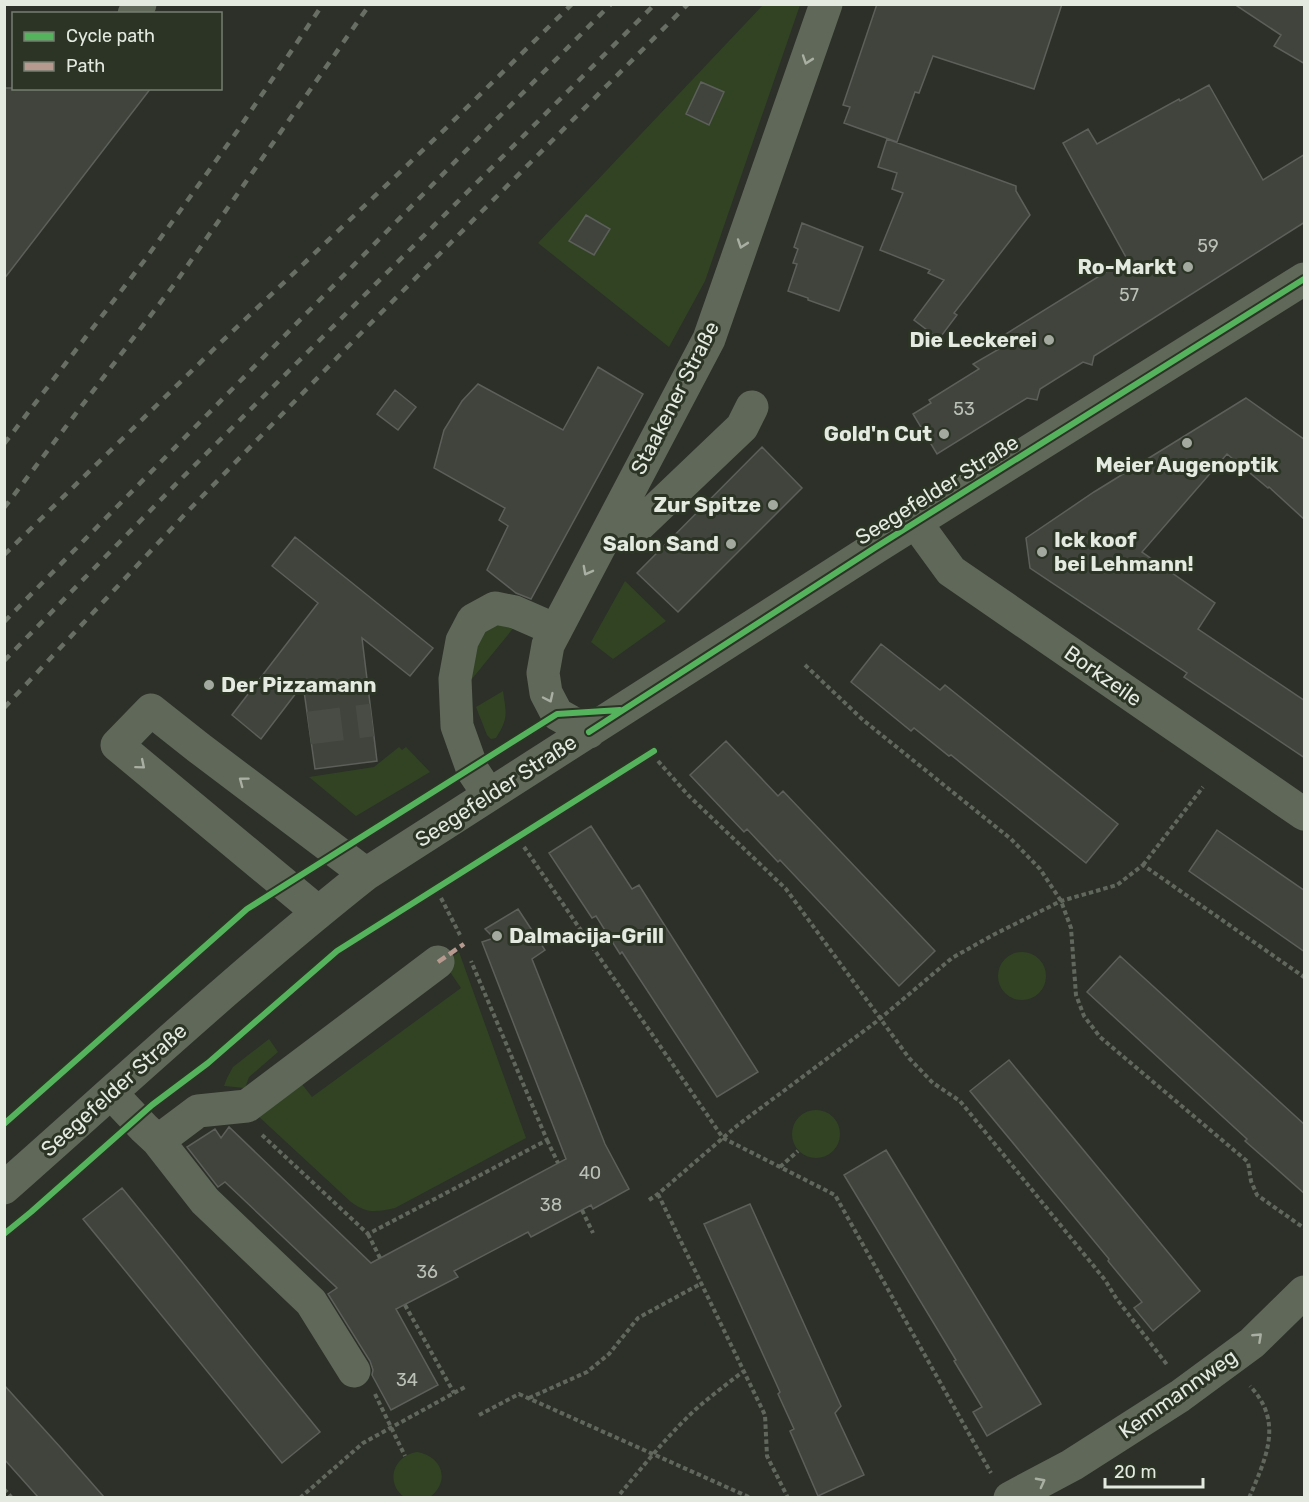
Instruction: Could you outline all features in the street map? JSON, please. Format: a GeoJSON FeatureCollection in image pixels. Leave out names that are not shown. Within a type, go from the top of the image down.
{"type":"FeatureCollection","features":[{"type":"Feature","properties":{"kind":"street","name":"Staakener Straße"},"geometry":{"type":"LineString","coordinates":[[589,732],[557,714],[546,693],[543,673],[548,645],[709,339],[826,4]]}},
{"type":"Feature","properties":{"kind":"street","name":"Seegefelder Straße"},"geometry":{"type":"LineString","coordinates":[[4,1188],[213,1003],[318,912],[366,874],[876,547],[1305,279]]}},
{"type":"Feature","properties":{"kind":"street"},"geometry":{"type":"LineString","coordinates":[[615,518],[635,529],[742,428],[753,406]]}},
{"type":"Feature","properties":{"kind":"street","name":"Borkzeile"},"geometry":{"type":"LineString","coordinates":[[916,523],[951,571],[1305,814]]}},
{"type":"Feature","properties":{"kind":"street"},"geometry":{"type":"LineString","coordinates":[[489,795],[473,771],[457,726],[455,679],[462,641],[473,620],[495,608],[515,612],[556,630]]}},
{"type":"Feature","properties":{"kind":"street"},"geometry":{"type":"LineString","coordinates":[[318,912],[117,745],[151,710],[366,874]]}},
{"type":"Feature","properties":{"kind":"street"},"geometry":{"type":"LineString","coordinates":[[158,1141],[198,1110],[247,1106],[457,953]]}},
{"type":"Feature","properties":{"kind":"street"},"geometry":{"type":"LineString","coordinates":[[111,1093],[158,1141],[205,1201],[311,1302],[354,1371]]}},
{"type":"Feature","properties":{"kind":"street","name":"Kemmannweg"},"geometry":{"type":"LineString","coordinates":[[1001,1487],[1072,1465],[1180,1396],[1252,1343],[1305,1292]]}},
{"type":"Feature","properties":{"kind":"path"},"geometry":{"type":"LineString","coordinates":[[806,664],[863,720],[1011,839],[1040,869],[1061,902],[1071,928],[1076,995],[1084,1016],[1100,1037],[1248,1162],[1251,1181],[1257,1195],[1305,1228]]}},
{"type":"Feature","properties":{"kind":"path"},"geometry":{"type":"LineString","coordinates":[[658,761],[687,795],[786,889],[909,1058],[933,1083],[960,1101],[1106,1280],[1116,1298],[1172,1372]]}},
{"type":"Feature","properties":{"kind":"path"},"geometry":{"type":"LineString","coordinates":[[649,1200],[723,1138],[881,1018],[952,958],[1061,902],[1117,885],[1143,866],[1203,787]]}},
{"type":"Feature","properties":{"kind":"path"},"geometry":{"type":"LineString","coordinates":[[524,847],[723,1138],[836,1195],[1001,1487]]}},
{"type":"Feature","properties":{"kind":"path"},"geometry":{"type":"LineString","coordinates":[[1143,866],[1305,977]]}},
{"type":"Feature","properties":{"kind":"path"},"geometry":{"type":"LineString","coordinates":[[441,898],[457,953],[558,1163]]}},
{"type":"Feature","properties":{"kind":"path"},"geometry":{"type":"LineString","coordinates":[[233,1108],[368,1234],[380,1258]]}},
{"type":"Feature","properties":{"kind":"path"},"geometry":{"type":"LineString","coordinates":[[368,1234],[547,1140]]}},
{"type":"Feature","properties":{"kind":"path"},"geometry":{"type":"LineString","coordinates":[[780,1167],[798,1150]]}},
{"type":"Feature","properties":{"kind":"path"},"geometry":{"type":"LineString","coordinates":[[658,1194],[765,1415],[767,1456],[788,1497]]}},
{"type":"Feature","properties":{"kind":"path"},"geometry":{"type":"LineString","coordinates":[[582,1210],[592,1233]]}},
{"type":"Feature","properties":{"kind":"path"},"geometry":{"type":"LineString","coordinates":[[528,1398],[587,1372],[609,1354],[638,1318],[702,1283]]}},
{"type":"Feature","properties":{"kind":"path"},"geometry":{"type":"LineString","coordinates":[[405,1305],[454,1393]]}},
{"type":"Feature","properties":{"kind":"path"},"geometry":{"type":"LineString","coordinates":[[354,1371],[369,1382],[405,1456]]}},
{"type":"Feature","properties":{"kind":"path"},"geometry":{"type":"LineString","coordinates":[[620,1494],[695,1411],[744,1371]]}},
{"type":"Feature","properties":{"kind":"path"},"geometry":{"type":"LineString","coordinates":[[1245,1381],[1259,1395],[1266,1413],[1270,1434],[1267,1456],[1250,1497]]}},
{"type":"Feature","properties":{"kind":"path"},"geometry":{"type":"LineString","coordinates":[[300,1497],[363,1443],[465,1387]]}},
{"type":"Feature","properties":{"kind":"path"},"geometry":{"type":"LineString","coordinates":[[479,1415],[519,1394],[752,1497]]}},
{"type":"Feature","properties":{"kind":"path"},"geometry":{"type":"LineString","coordinates":[[4,1489],[12,1497]]}},
{"type":"Feature","properties":{"kind":"green space"},"geometry":{"type":"Polygon","coordinates":[[[763,5],[800,5],[705,281],[669,347],[538,243],[763,5]]]}},
{"type":"Feature","properties":{"kind":"green space"},"geometry":{"type":"Polygon","coordinates":[[[625,581],[666,621],[613,659],[591,642],[625,581]]]}},
{"type":"Feature","properties":{"kind":"green space"},"geometry":{"type":"Polygon","coordinates":[[[504,624],[515,626],[467,685],[464,653],[487,627],[504,624]]]}},
{"type":"Feature","properties":{"kind":"green space"},"geometry":{"type":"Polygon","coordinates":[[[503,691],[505,720],[496,738],[491,739],[487,735],[476,707],[503,691]]]}},
{"type":"Feature","properties":{"kind":"green space"},"geometry":{"type":"Polygon","coordinates":[[[399,747],[402,750],[406,747],[430,772],[356,816],[309,777],[374,767],[399,747]]]}},
{"type":"Feature","properties":{"kind":"green space"},"geometry":{"type":"Polygon","coordinates":[[[459,952],[526,1138],[395,1208],[377,1211],[362,1209],[351,1202],[257,1115],[301,1083],[312,1097],[461,988],[444,963],[459,952]]]}},
{"type":"Feature","properties":{"kind":"green space"},"geometry":{"type":"Polygon","coordinates":[[[1017,952],[1027,952],[1042,962],[1046,976],[1045,985],[1036,996],[1027,1000],[1017,1000],[1002,990],[998,981],[998,971],[1008,956],[1017,952]]]}},
{"type":"Feature","properties":{"kind":"green space"},"geometry":{"type":"Polygon","coordinates":[[[269,1039],[278,1052],[249,1077],[245,1088],[224,1086],[233,1067],[269,1039]]]}},
{"type":"Feature","properties":{"kind":"green space"},"geometry":{"type":"Polygon","coordinates":[[[811,1110],[821,1110],[836,1120],[840,1134],[839,1143],[830,1154],[821,1158],[811,1158],[796,1148],[792,1139],[792,1129],[802,1114],[811,1110]]]}},
{"type":"Feature","properties":{"kind":"green space"},"geometry":{"type":"Polygon","coordinates":[[[417,1452],[433,1458],[438,1464],[442,1477],[440,1484],[430,1497],[404,1497],[395,1485],[394,1471],[402,1459],[417,1452]]]}},
{"type":"Feature","properties":{"kind":"building"},"geometry":{"type":"Polygon","coordinates":[[[877,4],[1062,4],[1034,89],[933,56],[919,93],[915,92],[897,142],[844,123],[850,107],[843,105],[877,4]]]}},
{"type":"Feature","properties":{"kind":"building"},"geometry":{"type":"Polygon","coordinates":[[[1234,4],[1305,4],[1305,64],[1274,46],[1281,35],[1234,4]]]}},
{"type":"Feature","properties":{"kind":"building"},"geometry":{"type":"Polygon","coordinates":[[[701,82],[724,92],[709,125],[686,114],[701,82]]]}},
{"type":"Feature","properties":{"kind":"building"},"geometry":{"type":"Polygon","coordinates":[[[1209,85],[1263,180],[1305,154],[1305,222],[1094,356],[1092,365],[1083,362],[1040,389],[1037,400],[1027,398],[937,454],[913,414],[931,403],[929,400],[979,369],[973,364],[1006,345],[1001,337],[1127,259],[1063,143],[1088,129],[1097,144],[1209,85]]]}},
{"type":"Feature","properties":{"kind":"building"},"geometry":{"type":"Polygon","coordinates":[[[4,88],[12,88],[12,90],[149,90],[4,279],[4,88]]]}},
{"type":"Feature","properties":{"kind":"building"},"geometry":{"type":"Polygon","coordinates":[[[887,139],[1016,186],[1016,191],[1030,215],[954,313],[957,315],[939,339],[914,320],[944,280],[928,273],[930,270],[880,250],[903,193],[892,189],[897,173],[878,167],[887,139]]]}},
{"type":"Feature","properties":{"kind":"building"},"geometry":{"type":"Polygon","coordinates":[[[586,215],[610,229],[594,255],[569,241],[586,215]]]}},
{"type":"Feature","properties":{"kind":"building"},"geometry":{"type":"Polygon","coordinates":[[[802,223],[863,247],[839,311],[788,291],[797,264],[793,263],[798,249],[794,247],[802,223]]]}},
{"type":"Feature","properties":{"kind":"building"},"geometry":{"type":"Polygon","coordinates":[[[598,367],[643,394],[531,599],[516,593],[487,570],[508,526],[499,520],[505,508],[434,468],[444,430],[462,401],[478,384],[563,430],[598,367]]]}},
{"type":"Feature","properties":{"kind":"building"},"geometry":{"type":"Polygon","coordinates":[[[395,390],[416,407],[398,430],[377,414],[395,390]]]}},
{"type":"Feature","properties":{"kind":"building"},"geometry":{"type":"Polygon","coordinates":[[[1246,398],[1305,440],[1305,520],[1269,487],[1227,454],[1142,552],[1215,603],[1198,629],[1305,701],[1305,758],[1184,677],[1187,673],[1030,568],[1026,538],[1094,492],[1246,398]]]}},
{"type":"Feature","properties":{"kind":"building"},"geometry":{"type":"Polygon","coordinates":[[[762,447],[802,488],[678,612],[637,573],[762,447]]]}},
{"type":"Feature","properties":{"kind":"building"},"geometry":{"type":"Polygon","coordinates":[[[295,537],[433,648],[410,676],[362,638],[377,761],[315,769],[303,684],[261,739],[232,715],[318,603],[272,566],[295,537]]]}},
{"type":"Feature","properties":{"kind":"building"},"geometry":{"type":"Polygon","coordinates":[[[881,644],[940,690],[945,685],[1118,824],[1086,863],[951,755],[949,756],[914,728],[911,731],[851,682],[881,644]]]}},
{"type":"Feature","properties":{"kind":"building"},"geometry":{"type":"Polygon","coordinates":[[[726,741],[778,796],[783,791],[935,951],[899,986],[780,860],[778,862],[747,829],[744,832],[690,775],[726,741]]]}},
{"type":"Feature","properties":{"kind":"building"},"geometry":{"type":"Polygon","coordinates":[[[591,826],[632,889],[639,885],[758,1072],[717,1097],[622,952],[620,954],[596,916],[592,918],[549,853],[591,826]]]}},
{"type":"Feature","properties":{"kind":"building"},"geometry":{"type":"Polygon","coordinates":[[[1217,830],[1305,891],[1305,952],[1189,871],[1217,830]]]}},
{"type":"Feature","properties":{"kind":"building"},"geometry":{"type":"Polygon","coordinates":[[[518,909],[545,950],[532,959],[605,1144],[629,1189],[593,1209],[591,1205],[531,1237],[528,1232],[454,1271],[458,1277],[396,1309],[438,1385],[391,1410],[372,1375],[370,1361],[328,1294],[337,1288],[225,1182],[218,1187],[187,1147],[215,1129],[221,1138],[229,1127],[371,1263],[566,1159],[482,942],[494,938],[485,929],[518,909]]]}},
{"type":"Feature","properties":{"kind":"building"},"geometry":{"type":"Polygon","coordinates":[[[1120,956],[1305,1125],[1305,1194],[1245,1141],[1247,1139],[1087,992],[1120,956]]]}},
{"type":"Feature","properties":{"kind":"building"},"geometry":{"type":"Polygon","coordinates":[[[1009,1060],[1200,1291],[1153,1331],[1134,1308],[1142,1302],[970,1091],[1009,1060]]]}},
{"type":"Feature","properties":{"kind":"building"},"geometry":{"type":"Polygon","coordinates":[[[886,1150],[1041,1404],[987,1436],[973,1412],[982,1407],[844,1175],[886,1150]]]}},
{"type":"Feature","properties":{"kind":"building"},"geometry":{"type":"Polygon","coordinates":[[[122,1188],[320,1432],[282,1463],[83,1219],[122,1188]]]}},
{"type":"Feature","properties":{"kind":"building"},"geometry":{"type":"Polygon","coordinates":[[[750,1204],[841,1406],[835,1413],[864,1475],[818,1496],[790,1431],[794,1429],[778,1394],[780,1392],[704,1224],[750,1204]]]}},
{"type":"Feature","properties":{"kind":"building"},"geometry":{"type":"Polygon","coordinates":[[[4,1385],[104,1497],[38,1497],[4,1459],[4,1385]]]}},
{"type":"Feature","properties":{"kind":"tunnel"},"geometry":{"type":"LineString","coordinates":[[309,728],[372,720]]}},
{"type":"Feature","properties":{"kind":"railway"},"geometry":{"type":"LineString","coordinates":[[4,444],[144,261],[238,130],[323,4]]}},
{"type":"Feature","properties":{"kind":"railway"},"geometry":{"type":"LineString","coordinates":[[4,508],[176,282],[370,4]]}},
{"type":"Feature","properties":{"kind":"railway"},"geometry":{"type":"LineString","coordinates":[[4,555],[572,4]]}},
{"type":"Feature","properties":{"kind":"railway"},"geometry":{"type":"LineString","coordinates":[[4,622],[611,4]]}},
{"type":"Feature","properties":{"kind":"railway"},"geometry":{"type":"LineString","coordinates":[[4,661],[178,482],[655,4]]}},
{"type":"Feature","properties":{"kind":"railway"},"geometry":{"type":"LineString","coordinates":[[4,708],[188,511],[688,4]]}},
{"type":"Feature","properties":{"kind":"marked path"},"geometry":{"type":"LineString","coordinates":[[438,962],[464,944]]}},
{"type":"Feature","properties":{"kind":"cycle path"},"geometry":{"type":"LineString","coordinates":[[589,732],[876,547],[1304,279]]}},
{"type":"Feature","properties":{"kind":"cycle path"},"geometry":{"type":"LineString","coordinates":[[4,1124],[247,909],[557,714],[620,710]]}},
{"type":"Feature","properties":{"kind":"cycle path"},"geometry":{"type":"LineString","coordinates":[[4,1234],[152,1105],[208,1063],[337,951],[654,751]]}},
{"type":"Feature","properties":{"kind":"place","name":"Ro-Markt"},"geometry":{"type":"Point","coordinates":[1188,267]}},
{"type":"Feature","properties":{"kind":"place","name":"Die Leckerei"},"geometry":{"type":"Point","coordinates":[1049,340]}},
{"type":"Feature","properties":{"kind":"place","name":"Gold'n Cut"},"geometry":{"type":"Point","coordinates":[944,434]}},
{"type":"Feature","properties":{"kind":"place","name":"Meier Augenoptik"},"geometry":{"type":"Point","coordinates":[1187,443]}},
{"type":"Feature","properties":{"kind":"place","name":"Zur Spitze"},"geometry":{"type":"Point","coordinates":[773,505]}},
{"type":"Feature","properties":{"kind":"place","name":"Salon Sand"},"geometry":{"type":"Point","coordinates":[731,544]}},
{"type":"Feature","properties":{"kind":"place","name":"Ick koof bei Lehmann!"},"geometry":{"type":"Point","coordinates":[1042,552]}},
{"type":"Feature","properties":{"kind":"place","name":"Der Pizzamann"},"geometry":{"type":"Point","coordinates":[209,685]}},
{"type":"Feature","properties":{"kind":"place","name":"Dalmacija-Grill"},"geometry":{"type":"Point","coordinates":[497,936]}}]}
